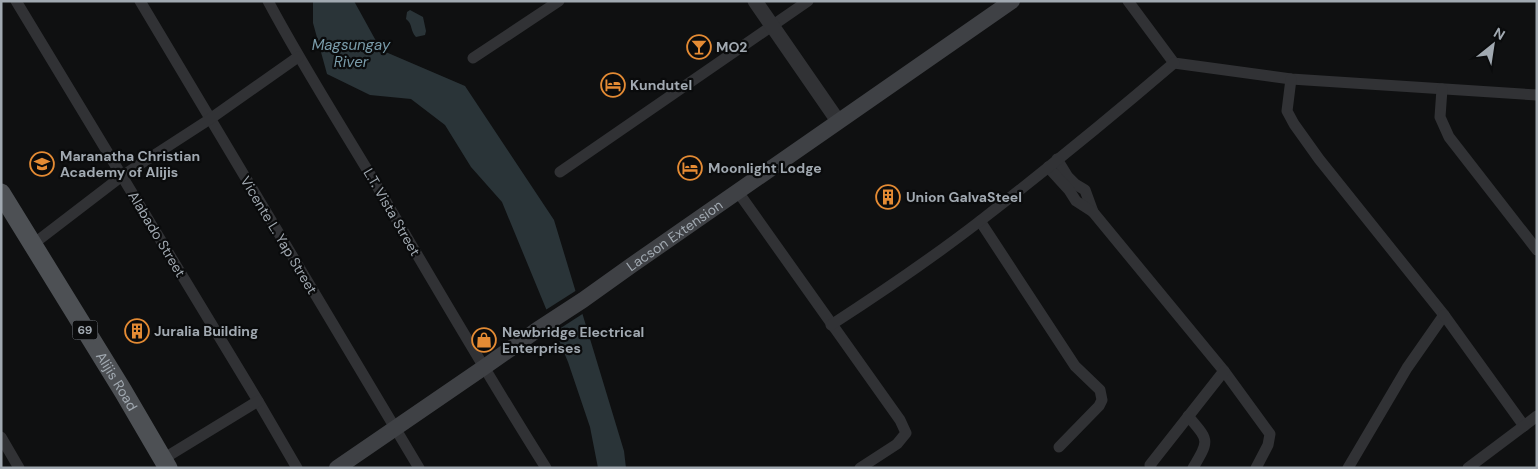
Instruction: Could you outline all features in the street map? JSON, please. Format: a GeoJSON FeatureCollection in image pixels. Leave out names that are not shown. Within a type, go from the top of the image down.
{"type":"FeatureCollection","features":[{"type":"Feature","properties":{"kind":"main road","name":"Lacson Extension"},"geometry":{"type":"LineString","coordinates":[[337,468],[583,300],[1012,1]]}},
{"type":"Feature","properties":{"kind":"main road","name":"Alijis Road"},"geometry":{"type":"LineString","coordinates":[[1,193],[123,391],[165,464]]}},
{"type":"Feature","properties":{"kind":"street","name":"Alabado Street"},"geometry":{"type":"LineString","coordinates":[[16,1],[258,401],[296,468]]}},
{"type":"Feature","properties":{"kind":"street","name":"Vicente L. Yap Street"},"geometry":{"type":"LineString","coordinates":[[140,1],[420,468]]}},
{"type":"Feature","properties":{"kind":"street","name":"L.T. Vista Street"},"geometry":{"type":"LineString","coordinates":[[268,1],[298,57],[373,179],[483,368],[546,468]]}},
{"type":"Feature","properties":{"kind":"street"},"geometry":{"type":"LineString","coordinates":[[473,58],[559,1]]}},
{"type":"Feature","properties":{"kind":"street"},"geometry":{"type":"LineString","coordinates":[[755,1],[838,121]]}},
{"type":"Feature","properties":{"kind":"street"},"geometry":{"type":"LineString","coordinates":[[560,172],[808,1]]}},
{"type":"Feature","properties":{"kind":"street"},"geometry":{"type":"LineString","coordinates":[[1128,1],[1174,63],[1290,79],[1537,96]]}},
{"type":"Feature","properties":{"kind":"street"},"geometry":{"type":"LineString","coordinates":[[32,246],[122,176],[210,119],[298,57]]}},
{"type":"Feature","properties":{"kind":"street"},"geometry":{"type":"LineString","coordinates":[[831,325],[980,221],[1174,63]]}},
{"type":"Feature","properties":{"kind":"street"},"geometry":{"type":"LineString","coordinates":[[1290,79],[1287,111],[1294,124],[1319,159],[1444,315],[1524,426]]}},
{"type":"Feature","properties":{"kind":"street"},"geometry":{"type":"LineString","coordinates":[[1442,89],[1440,117],[1450,137],[1537,250]]}},
{"type":"Feature","properties":{"kind":"street"},"geometry":{"type":"LineString","coordinates":[[1057,159],[1068,177],[1084,190],[1093,212],[1224,372],[1270,434],[1268,445],[1256,468]]}},
{"type":"Feature","properties":{"kind":"street"},"geometry":{"type":"LineString","coordinates":[[1048,167],[1069,190],[1076,201],[1093,212]]}},
{"type":"Feature","properties":{"kind":"street"},"geometry":{"type":"LineString","coordinates":[[738,192],[900,420],[906,433],[897,444],[860,468]]}},
{"type":"Feature","properties":{"kind":"street"},"geometry":{"type":"LineString","coordinates":[[980,221],[1075,366],[1100,390],[1102,400],[1099,406],[1059,448]]}},
{"type":"Feature","properties":{"kind":"street"},"geometry":{"type":"LineString","coordinates":[[1348,468],[1406,368],[1444,315]]}},
{"type":"Feature","properties":{"kind":"street"},"geometry":{"type":"LineString","coordinates":[[1151,468],[1150,465],[1224,372]]}},
{"type":"Feature","properties":{"kind":"street"},"geometry":{"type":"LineString","coordinates":[[165,464],[258,401]]}},
{"type":"Feature","properties":{"kind":"street"},"geometry":{"type":"LineString","coordinates":[[1188,416],[1205,436],[1206,444],[1193,468]]}},
{"type":"Feature","properties":{"kind":"street"},"geometry":{"type":"LineString","coordinates":[[1468,468],[1537,416]]}},
{"type":"Feature","properties":{"kind":"street"},"geometry":{"type":"LineString","coordinates":[[1,437],[20,468]]}},
{"type":"Feature","properties":{"kind":"water","name":"Magsungay River"},"geometry":{"type":"Polygon","coordinates":[[[313,1],[354,1],[381,50],[465,86],[554,220],[624,451],[626,468],[598,468],[590,427],[568,362],[502,202],[471,167],[445,125],[411,99],[370,95],[327,74],[313,23],[313,1]]]}},
{"type":"Feature","properties":{"kind":"water"},"geometry":{"type":"Polygon","coordinates":[[[410,10],[423,17],[425,35],[416,37],[414,35],[410,23],[406,19],[407,12],[410,10]]]}},
{"type":"Feature","properties":{"kind":"pier"},"geometry":{"type":"Polygon","coordinates":[[[577,290],[584,313],[553,333],[544,311],[577,290]]]}},
{"type":"Feature","properties":{"kind":"place","name":"MO2"},"geometry":{"type":"Point","coordinates":[699,47]}},
{"type":"Feature","properties":{"kind":"place","name":"Kundutel"},"geometry":{"type":"Point","coordinates":[613,85]}},
{"type":"Feature","properties":{"kind":"place","name":"Maranatha Christian Academy of Alijis"},"geometry":{"type":"Point","coordinates":[42,164]}},
{"type":"Feature","properties":{"kind":"place","name":"Moonlight Lodge"},"geometry":{"type":"Point","coordinates":[690,168]}},
{"type":"Feature","properties":{"kind":"place","name":"Union GalvaSteel"},"geometry":{"type":"Point","coordinates":[888,197]}},
{"type":"Feature","properties":{"kind":"place","name":"Juralia Building"},"geometry":{"type":"Point","coordinates":[137,331]}},
{"type":"Feature","properties":{"kind":"place","name":"Newbridge Electrical Enterprises"},"geometry":{"type":"Point","coordinates":[484,340]}}]}
